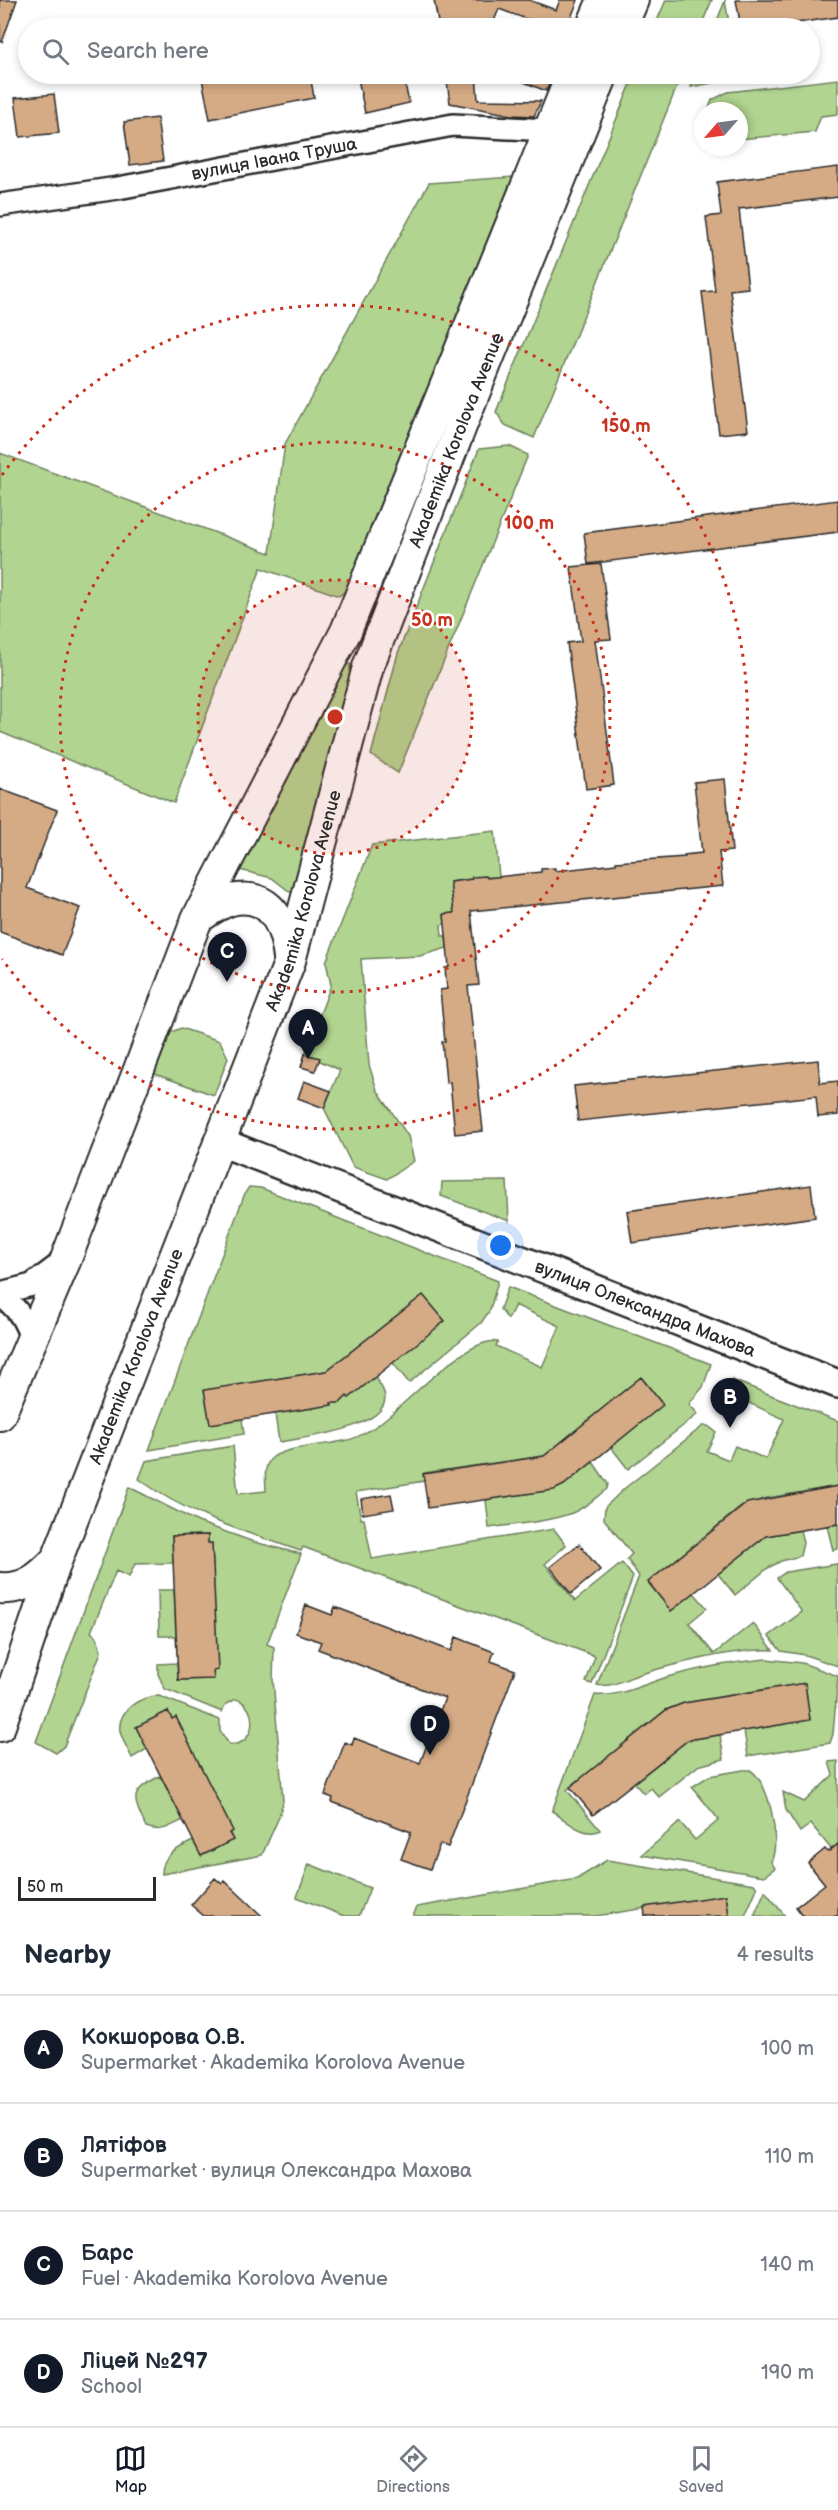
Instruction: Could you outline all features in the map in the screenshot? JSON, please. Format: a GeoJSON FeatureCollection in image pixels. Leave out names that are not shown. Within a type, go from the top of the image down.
{"type":"FeatureCollection","features":[{"type":"Feature","properties":{"kind":"main road"},"geometry":{"type":"LineString","coordinates":[[595,18],[603,0]]}},
{"type":"Feature","properties":{"kind":"main road"},"geometry":{"type":"LineString","coordinates":[[625,18],[633,0]]}},
{"type":"Feature","properties":{"kind":"main road","name":"Akademika Korolova Avenue"},"geometry":{"type":"LineString","coordinates":[[0,1415],[66,1259],[197,919],[346,631],[568,84]]}},
{"type":"Feature","properties":{"kind":"main road","name":"Akademika Korolova Avenue"},"geometry":{"type":"LineString","coordinates":[[0,1726],[57,1560],[218,1141],[290,961],[368,668],[449,458],[599,84]]}},
{"type":"Feature","properties":{"kind":"main road"},"geometry":{"type":"LineString","coordinates":[[197,919],[229,900],[245,899],[259,902],[272,910],[282,922],[290,961]]}},
{"type":"Feature","properties":{"kind":"main road"},"geometry":{"type":"LineString","coordinates":[[0,1588],[23,1586],[38,1579],[57,1560]]}},
{"type":"Feature","properties":{"kind":"street","name":"вулиця Івана Труша"},"geometry":{"type":"LineString","coordinates":[[0,205],[118,188],[453,125],[548,130]]}},
{"type":"Feature","properties":{"kind":"street","name":"вулиця Олександра Махова"},"geometry":{"type":"LineString","coordinates":[[218,1141],[838,1384]]}},
{"type":"Feature","properties":{"kind":"street"},"geometry":{"type":"LineString","coordinates":[[0,1294],[32,1285],[50,1274],[66,1259]]}},
{"type":"Feature","properties":{"kind":"street"},"geometry":{"type":"LineString","coordinates":[[0,1294],[15,1305],[26,1323],[32,1342]]}},
{"type":"Feature","properties":{"kind":"green space"},"geometry":{"type":"Polygon","coordinates":[[[666,0],[712,0],[704,18],[658,18],[666,0]]]}},
{"type":"Feature","properties":{"kind":"green space"},"geometry":{"type":"Polygon","coordinates":[[[725,1],[728,18],[718,18],[725,1]]]}},
{"type":"Feature","properties":{"kind":"green space"},"geometry":{"type":"Polygon","coordinates":[[[838,79],[838,114],[821,116],[815,132],[748,138],[748,102],[711,102],[728,92],[796,84],[820,84],[820,81],[838,79]]]}},
{"type":"Feature","properties":{"kind":"green space"},"geometry":{"type":"Polygon","coordinates":[[[631,84],[678,84],[534,438],[505,425],[496,412],[631,84]]]}},
{"type":"Feature","properties":{"kind":"green space"},"geometry":{"type":"Polygon","coordinates":[[[513,177],[351,587],[339,596],[261,568],[174,803],[0,732],[0,453],[270,553],[285,444],[429,183],[513,177]]]}},
{"type":"Feature","properties":{"kind":"green space"},"geometry":{"type":"Polygon","coordinates":[[[509,446],[528,455],[398,773],[371,755],[398,653],[479,449],[509,446]]]}},
{"type":"Feature","properties":{"kind":"green space"},"geometry":{"type":"Polygon","coordinates":[[[350,664],[350,674],[297,890],[290,892],[272,878],[240,870],[236,863],[345,665],[350,664]]]}},
{"type":"Feature","properties":{"kind":"green space"},"geometry":{"type":"Polygon","coordinates":[[[495,831],[499,877],[472,877],[472,879],[450,882],[454,913],[444,914],[445,924],[441,925],[442,936],[446,936],[447,948],[420,956],[361,959],[369,1065],[377,1090],[408,1136],[414,1161],[387,1179],[353,1167],[324,1108],[340,1070],[305,1054],[331,985],[326,962],[372,845],[495,831]]]}},
{"type":"Feature","properties":{"kind":"green space"},"geometry":{"type":"Polygon","coordinates":[[[181,1028],[220,1041],[228,1058],[214,1095],[152,1073],[169,1033],[181,1028]]]}},
{"type":"Feature","properties":{"kind":"green space"},"geometry":{"type":"Polygon","coordinates":[[[507,1181],[509,1221],[441,1196],[442,1182],[507,1181]]]}},
{"type":"Feature","properties":{"kind":"green space"},"geometry":{"type":"Polygon","coordinates":[[[249,1187],[261,1188],[498,1281],[490,1310],[481,1323],[409,1383],[393,1363],[423,1295],[326,1371],[205,1390],[210,1424],[242,1419],[244,1434],[149,1450],[245,1193],[249,1187]]]}},
{"type":"Feature","properties":{"kind":"green space"},"geometry":{"type":"Polygon","coordinates":[[[508,1287],[711,1364],[703,1387],[689,1404],[698,1414],[628,1469],[611,1447],[663,1405],[641,1377],[544,1456],[424,1473],[424,1481],[356,1492],[361,1519],[364,1519],[372,1559],[554,1529],[566,1545],[545,1564],[575,1601],[622,1563],[633,1577],[592,1684],[586,1682],[595,1656],[303,1547],[301,1551],[217,1521],[177,1503],[139,1479],[146,1461],[233,1446],[238,1494],[266,1491],[266,1467],[275,1456],[293,1449],[356,1438],[385,1419],[452,1361],[469,1350],[485,1343],[498,1342],[496,1346],[542,1367],[560,1326],[515,1305],[508,1319],[500,1309],[508,1287]]]}},
{"type":"Feature","properties":{"kind":"green space"},"geometry":{"type":"Polygon","coordinates":[[[375,1377],[383,1389],[385,1398],[381,1409],[372,1417],[341,1430],[279,1442],[275,1414],[331,1405],[331,1402],[340,1403],[347,1395],[349,1398],[375,1377]]]}},
{"type":"Feature","properties":{"kind":"green space"},"geometry":{"type":"Polygon","coordinates":[[[732,1380],[838,1421],[838,1486],[762,1499],[762,1503],[757,1501],[749,1504],[747,1510],[742,1506],[648,1582],[671,1611],[694,1593],[707,1608],[689,1623],[714,1654],[753,1623],[773,1650],[707,1658],[655,1670],[614,1684],[597,1685],[639,1576],[627,1559],[632,1554],[604,1519],[605,1507],[625,1488],[703,1426],[708,1426],[716,1432],[707,1451],[729,1460],[735,1446],[766,1459],[784,1419],[736,1397],[729,1412],[723,1404],[732,1380]]]}},
{"type":"Feature","properties":{"kind":"green space"},"geometry":{"type":"Polygon","coordinates":[[[593,1462],[608,1484],[607,1489],[581,1508],[552,1519],[489,1528],[486,1500],[550,1490],[566,1483],[593,1462]]]}},
{"type":"Feature","properties":{"kind":"green space"},"geometry":{"type":"Polygon","coordinates":[[[129,1487],[198,1522],[254,1542],[301,1554],[267,1644],[274,1647],[273,1679],[283,1801],[279,1817],[262,1855],[162,1874],[162,1867],[168,1857],[193,1841],[201,1856],[233,1840],[176,1717],[172,1719],[168,1711],[136,1727],[147,1749],[132,1758],[120,1731],[120,1723],[126,1711],[138,1702],[159,1696],[220,1720],[220,1731],[229,1744],[238,1744],[245,1740],[249,1733],[252,1726],[251,1717],[244,1703],[236,1699],[225,1705],[222,1712],[165,1689],[158,1674],[158,1664],[177,1663],[178,1680],[213,1679],[213,1671],[217,1670],[212,1544],[208,1543],[208,1535],[172,1536],[173,1563],[135,1564],[129,1577],[116,1571],[91,1632],[97,1637],[101,1652],[64,1746],[56,1753],[36,1742],[129,1487]]]}},
{"type":"Feature","properties":{"kind":"green space"},"geometry":{"type":"Polygon","coordinates":[[[838,1524],[838,1549],[833,1550],[827,1526],[838,1524]]]}},
{"type":"Feature","properties":{"kind":"green space"},"geometry":{"type":"Polygon","coordinates":[[[800,1530],[803,1543],[800,1556],[781,1561],[768,1568],[735,1595],[718,1574],[766,1536],[800,1530]]]}},
{"type":"Feature","properties":{"kind":"green space"},"geometry":{"type":"Polygon","coordinates":[[[837,1564],[838,1666],[805,1655],[781,1651],[769,1636],[802,1612],[777,1578],[786,1572],[837,1564]]]}},
{"type":"Feature","properties":{"kind":"green space"},"geometry":{"type":"Polygon","coordinates":[[[158,1590],[174,1590],[176,1636],[159,1636],[158,1590]]]}},
{"type":"Feature","properties":{"kind":"green space"},"geometry":{"type":"Polygon","coordinates":[[[766,1659],[802,1663],[838,1676],[833,1734],[830,1743],[748,1756],[744,1731],[810,1720],[805,1683],[684,1703],[666,1710],[567,1790],[600,1830],[588,1832],[582,1830],[552,1811],[595,1695],[625,1692],[665,1678],[731,1663],[766,1659]]]}},
{"type":"Feature","properties":{"kind":"green space"},"geometry":{"type":"Polygon","coordinates":[[[720,1735],[724,1759],[698,1766],[659,1797],[651,1788],[644,1794],[634,1783],[688,1740],[720,1735]]]}},
{"type":"Feature","properties":{"kind":"green space"},"geometry":{"type":"Polygon","coordinates":[[[838,1761],[838,1844],[831,1849],[811,1824],[800,1832],[786,1810],[783,1792],[804,1802],[833,1775],[829,1762],[838,1761]]]}},
{"type":"Feature","properties":{"kind":"green space"},"geometry":{"type":"Polygon","coordinates":[[[750,1770],[757,1777],[768,1799],[775,1841],[771,1862],[775,1868],[764,1876],[642,1855],[680,1822],[695,1840],[719,1820],[692,1787],[709,1776],[750,1770]]]}},
{"type":"Feature","properties":{"kind":"green space"},"geometry":{"type":"Polygon","coordinates":[[[160,1776],[183,1820],[165,1828],[156,1829],[146,1827],[138,1809],[136,1796],[143,1786],[160,1776]]]}},
{"type":"Feature","properties":{"kind":"green space"},"geometry":{"type":"Polygon","coordinates":[[[607,1860],[754,1884],[757,1888],[745,1916],[729,1916],[726,1895],[596,1916],[413,1916],[417,1907],[577,1879],[607,1860]]]}},
{"type":"Feature","properties":{"kind":"green space"},"geometry":{"type":"Polygon","coordinates":[[[309,1864],[370,1888],[359,1916],[344,1916],[297,1897],[309,1864]]]}},
{"type":"Feature","properties":{"kind":"green space"},"geometry":{"type":"Polygon","coordinates":[[[765,1891],[785,1916],[754,1916],[765,1891]]]}},
{"type":"Feature","properties":{"kind":"building"},"geometry":{"type":"Polygon","coordinates":[[[0,0],[17,0],[2,42],[0,41],[0,0]]]}},
{"type":"Feature","properties":{"kind":"building"},"geometry":{"type":"Polygon","coordinates":[[[434,0],[529,0],[556,10],[560,0],[578,0],[571,18],[524,18],[499,9],[495,18],[437,18],[434,0]]]}},
{"type":"Feature","properties":{"kind":"building"},"geometry":{"type":"Polygon","coordinates":[[[736,0],[838,0],[838,17],[820,20],[739,18],[736,0]]]}},
{"type":"Feature","properties":{"kind":"building"},"geometry":{"type":"Polygon","coordinates":[[[203,84],[312,84],[314,98],[210,119],[203,84]]]}},
{"type":"Feature","properties":{"kind":"building"},"geometry":{"type":"Polygon","coordinates":[[[359,84],[405,84],[409,103],[365,113],[359,84]]]}},
{"type":"Feature","properties":{"kind":"building"},"geometry":{"type":"Polygon","coordinates":[[[447,84],[477,84],[478,100],[541,101],[534,116],[512,115],[450,103],[447,84]]]}},
{"type":"Feature","properties":{"kind":"building"},"geometry":{"type":"Polygon","coordinates":[[[529,84],[549,84],[546,91],[529,84]]]}},
{"type":"Feature","properties":{"kind":"building"},"geometry":{"type":"Polygon","coordinates":[[[54,94],[59,133],[20,137],[15,98],[54,94]]]}},
{"type":"Feature","properties":{"kind":"building"},"geometry":{"type":"Polygon","coordinates":[[[157,118],[163,161],[130,165],[124,122],[157,118]]]}},
{"type":"Feature","properties":{"kind":"building"},"geometry":{"type":"Polygon","coordinates":[[[838,167],[838,197],[739,209],[748,288],[730,290],[748,431],[719,434],[702,292],[715,291],[706,217],[721,215],[717,182],[838,167]]]}},
{"type":"Feature","properties":{"kind":"building"},"geometry":{"type":"Polygon","coordinates":[[[838,500],[838,532],[588,564],[584,533],[838,500]]]}},
{"type":"Feature","properties":{"kind":"building"},"geometry":{"type":"Polygon","coordinates":[[[601,564],[611,639],[595,640],[614,785],[586,789],[567,643],[581,641],[571,567],[601,564]]]}},
{"type":"Feature","properties":{"kind":"building"},"geometry":{"type":"Polygon","coordinates":[[[725,779],[732,851],[719,852],[723,886],[471,911],[479,985],[468,986],[483,1131],[455,1134],[450,1082],[446,1083],[440,990],[447,989],[445,968],[449,967],[444,914],[454,913],[450,882],[472,879],[472,877],[486,876],[487,878],[541,872],[541,869],[555,868],[555,871],[616,864],[616,862],[685,857],[684,855],[702,853],[694,782],[725,779]]]}},
{"type":"Feature","properties":{"kind":"building"},"geometry":{"type":"Polygon","coordinates":[[[0,789],[57,810],[27,888],[80,908],[62,955],[0,932],[0,789]]]}},
{"type":"Feature","properties":{"kind":"building"},"geometry":{"type":"Polygon","coordinates":[[[305,1054],[320,1058],[315,1071],[301,1067],[305,1054]]]}},
{"type":"Feature","properties":{"kind":"building"},"geometry":{"type":"Polygon","coordinates":[[[818,1060],[820,1083],[838,1081],[838,1115],[818,1117],[816,1096],[578,1121],[574,1086],[818,1060]]]}},
{"type":"Feature","properties":{"kind":"building"},"geometry":{"type":"Polygon","coordinates":[[[304,1081],[331,1091],[324,1108],[298,1098],[304,1081]]]}},
{"type":"Feature","properties":{"kind":"building"},"geometry":{"type":"Polygon","coordinates":[[[811,1185],[815,1217],[632,1243],[627,1211],[811,1185]]]}},
{"type":"Feature","properties":{"kind":"building"},"geometry":{"type":"Polygon","coordinates":[[[423,1295],[445,1321],[349,1398],[347,1396],[340,1403],[331,1403],[332,1405],[210,1424],[204,1390],[326,1371],[423,1295]]]}},
{"type":"Feature","properties":{"kind":"building"},"geometry":{"type":"Polygon","coordinates":[[[641,1377],[663,1405],[564,1485],[554,1490],[428,1508],[423,1474],[544,1456],[641,1377]]]}},
{"type":"Feature","properties":{"kind":"building"},"geometry":{"type":"Polygon","coordinates":[[[838,1486],[838,1524],[766,1536],[671,1611],[648,1582],[747,1503],[838,1486]]]}},
{"type":"Feature","properties":{"kind":"building"},"geometry":{"type":"Polygon","coordinates":[[[391,1494],[394,1509],[363,1514],[361,1499],[391,1494]]]}},
{"type":"Feature","properties":{"kind":"building"},"geometry":{"type":"Polygon","coordinates":[[[208,1535],[208,1543],[212,1543],[218,1670],[213,1671],[214,1679],[178,1680],[172,1536],[208,1535]]]}},
{"type":"Feature","properties":{"kind":"building"},"geometry":{"type":"Polygon","coordinates":[[[579,1544],[600,1570],[571,1594],[550,1567],[579,1544]]]}},
{"type":"Feature","properties":{"kind":"building"},"geometry":{"type":"Polygon","coordinates":[[[306,1605],[332,1615],[335,1607],[451,1651],[456,1637],[494,1652],[491,1661],[515,1670],[448,1847],[440,1844],[430,1869],[401,1859],[411,1832],[332,1802],[333,1798],[325,1795],[345,1742],[352,1745],[354,1738],[420,1763],[445,1698],[318,1649],[321,1642],[296,1633],[306,1605]]]}},
{"type":"Feature","properties":{"kind":"building"},"geometry":{"type":"Polygon","coordinates":[[[805,1683],[810,1720],[688,1740],[593,1815],[570,1787],[666,1710],[684,1703],[805,1683]]]}},
{"type":"Feature","properties":{"kind":"building"},"geometry":{"type":"Polygon","coordinates":[[[168,1711],[172,1719],[176,1717],[233,1831],[229,1833],[233,1840],[201,1856],[136,1727],[168,1711]]]}},
{"type":"Feature","properties":{"kind":"building"},"geometry":{"type":"Polygon","coordinates":[[[838,1844],[838,1916],[803,1916],[796,1907],[825,1884],[808,1863],[825,1849],[828,1852],[838,1844]]]}},
{"type":"Feature","properties":{"kind":"building"},"geometry":{"type":"Polygon","coordinates":[[[215,1878],[222,1884],[225,1881],[262,1916],[204,1916],[191,1905],[215,1878]]]}},
{"type":"Feature","properties":{"kind":"building"},"geometry":{"type":"Polygon","coordinates":[[[726,1895],[729,1916],[645,1916],[644,1907],[726,1895]]]}},
{"type":"Feature","properties":{"kind":"place","name":"Барс"},"geometry":{"type":"Point","coordinates":[227,982]}},
{"type":"Feature","properties":{"kind":"place","name":"Кокшорова О.В."},"geometry":{"type":"Point","coordinates":[308,1059]}},
{"type":"Feature","properties":{"kind":"place","name":"Лятіфов"},"geometry":{"type":"Point","coordinates":[730,1428]}},
{"type":"Feature","properties":{"kind":"place","name":"Ліцей №297"},"geometry":{"type":"Point","coordinates":[430,1755]}}]}
